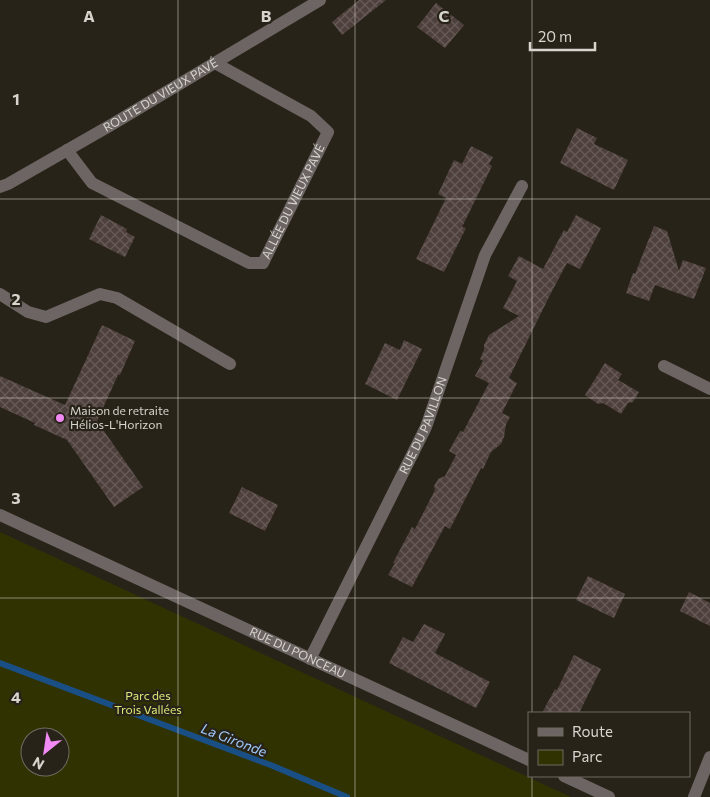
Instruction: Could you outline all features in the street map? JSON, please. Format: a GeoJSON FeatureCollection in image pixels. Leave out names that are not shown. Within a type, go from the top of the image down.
{"type":"FeatureCollection","features":[{"type":"Feature","properties":{"kind":"street","name":"ROUTE DU VIEUX PAVÉ"},"geometry":{"type":"LineString","coordinates":[[0,187],[67,150],[320,0]]}},
{"type":"Feature","properties":{"kind":"street","name":"ALLÉE DU VIEUX PAVÉ"},"geometry":{"type":"LineString","coordinates":[[67,150],[92,183],[249,263],[263,263],[328,132],[311,116],[215,63]]}},
{"type":"Feature","properties":{"kind":"street","name":"RUE DU PAVILLON"},"geometry":{"type":"LineString","coordinates":[[310,658],[426,427],[486,255],[522,186]]}},
{"type":"Feature","properties":{"kind":"street"},"geometry":{"type":"LineString","coordinates":[[0,294],[28,312],[46,317],[100,294],[117,298],[230,364]]}},
{"type":"Feature","properties":{"kind":"street"},"geometry":{"type":"LineString","coordinates":[[664,366],[710,389]]}},
{"type":"Feature","properties":{"kind":"street","name":"RUE DU PONCEAU"},"geometry":{"type":"LineString","coordinates":[[0,515],[528,760]]}},
{"type":"Feature","properties":{"kind":"street"},"geometry":{"type":"LineString","coordinates":[[694,797],[710,757]]}},
{"type":"Feature","properties":{"kind":"street"},"geometry":{"type":"LineString","coordinates":[[566,777],[610,797]]}},
{"type":"Feature","properties":{"kind":"green space","name":"Parc des Trois Vallées"},"geometry":{"type":"Polygon","coordinates":[[[0,532],[571,797],[0,797],[0,532]]]}},
{"type":"Feature","properties":{"kind":"building"},"geometry":{"type":"Polygon","coordinates":[[[359,0],[386,0],[342,35],[332,22],[359,0]]]}},
{"type":"Feature","properties":{"kind":"building"},"geometry":{"type":"Polygon","coordinates":[[[436,3],[464,25],[445,48],[417,27],[436,3]]]}},
{"type":"Feature","properties":{"kind":"building"},"geometry":{"type":"Polygon","coordinates":[[[577,128],[597,138],[594,144],[628,160],[614,190],[560,163],[577,128]]]}},
{"type":"Feature","properties":{"kind":"building"},"geometry":{"type":"Polygon","coordinates":[[[471,146],[493,157],[489,164],[492,166],[462,227],[466,228],[444,272],[416,259],[446,198],[438,194],[454,160],[462,164],[471,146]]]}},
{"type":"Feature","properties":{"kind":"building"},"geometry":{"type":"Polygon","coordinates":[[[101,215],[127,229],[126,232],[135,237],[125,257],[89,239],[101,215]]]}},
{"type":"Feature","properties":{"kind":"building"},"geometry":{"type":"Polygon","coordinates":[[[576,215],[601,228],[580,269],[567,263],[551,293],[509,378],[517,383],[502,413],[510,417],[506,424],[501,444],[491,452],[483,469],[481,468],[450,529],[445,526],[412,587],[388,575],[412,527],[415,529],[435,490],[434,486],[438,479],[445,476],[456,455],[449,451],[460,431],[463,432],[489,383],[475,376],[483,361],[480,359],[489,335],[519,316],[503,308],[517,281],[508,276],[519,256],[543,269],[564,230],[567,232],[576,215]]]}},
{"type":"Feature","properties":{"kind":"building"},"geometry":{"type":"Polygon","coordinates":[[[654,226],[667,231],[679,271],[683,260],[706,268],[694,299],[655,285],[649,301],[626,293],[654,226]]]}},
{"type":"Feature","properties":{"kind":"building","name":"Maison de retraite Hélios-L'Horizon"},"geometry":{"type":"Polygon","coordinates":[[[102,325],[135,341],[97,421],[143,487],[114,507],[67,440],[0,407],[0,376],[65,405],[102,325]]]}},
{"type":"Feature","properties":{"kind":"building"},"geometry":{"type":"Polygon","coordinates":[[[404,340],[422,349],[397,400],[365,384],[385,343],[400,350],[404,340]]]}},
{"type":"Feature","properties":{"kind":"building"},"geometry":{"type":"Polygon","coordinates":[[[605,363],[622,374],[618,380],[639,392],[633,402],[628,403],[621,414],[603,403],[598,404],[585,395],[605,363]]]}},
{"type":"Feature","properties":{"kind":"building"},"geometry":{"type":"Polygon","coordinates":[[[242,487],[278,505],[265,531],[229,513],[242,487]]]}},
{"type":"Feature","properties":{"kind":"building"},"geometry":{"type":"Polygon","coordinates":[[[588,576],[625,594],[614,618],[576,600],[588,576]]]}},
{"type":"Feature","properties":{"kind":"building"},"geometry":{"type":"Polygon","coordinates":[[[689,592],[710,603],[710,626],[680,611],[689,592]]]}},
{"type":"Feature","properties":{"kind":"building"},"geometry":{"type":"Polygon","coordinates":[[[424,624],[445,634],[435,653],[490,682],[476,708],[389,663],[403,637],[413,642],[424,624]]]}},
{"type":"Feature","properties":{"kind":"building"},"geometry":{"type":"Polygon","coordinates":[[[574,655],[601,669],[580,712],[543,712],[555,689],[557,690],[574,655]]]}},
{"type":"Feature","properties":{"kind":"waterway","name":"La Gironde"},"geometry":{"type":"LineString","coordinates":[[0,663],[273,766],[347,797]]}},
{"type":"Feature","properties":{"kind":"place","name":"Maison de retraite Hélios-L'Horizon"},"geometry":{"type":"Point","coordinates":[60,418]}}]}
